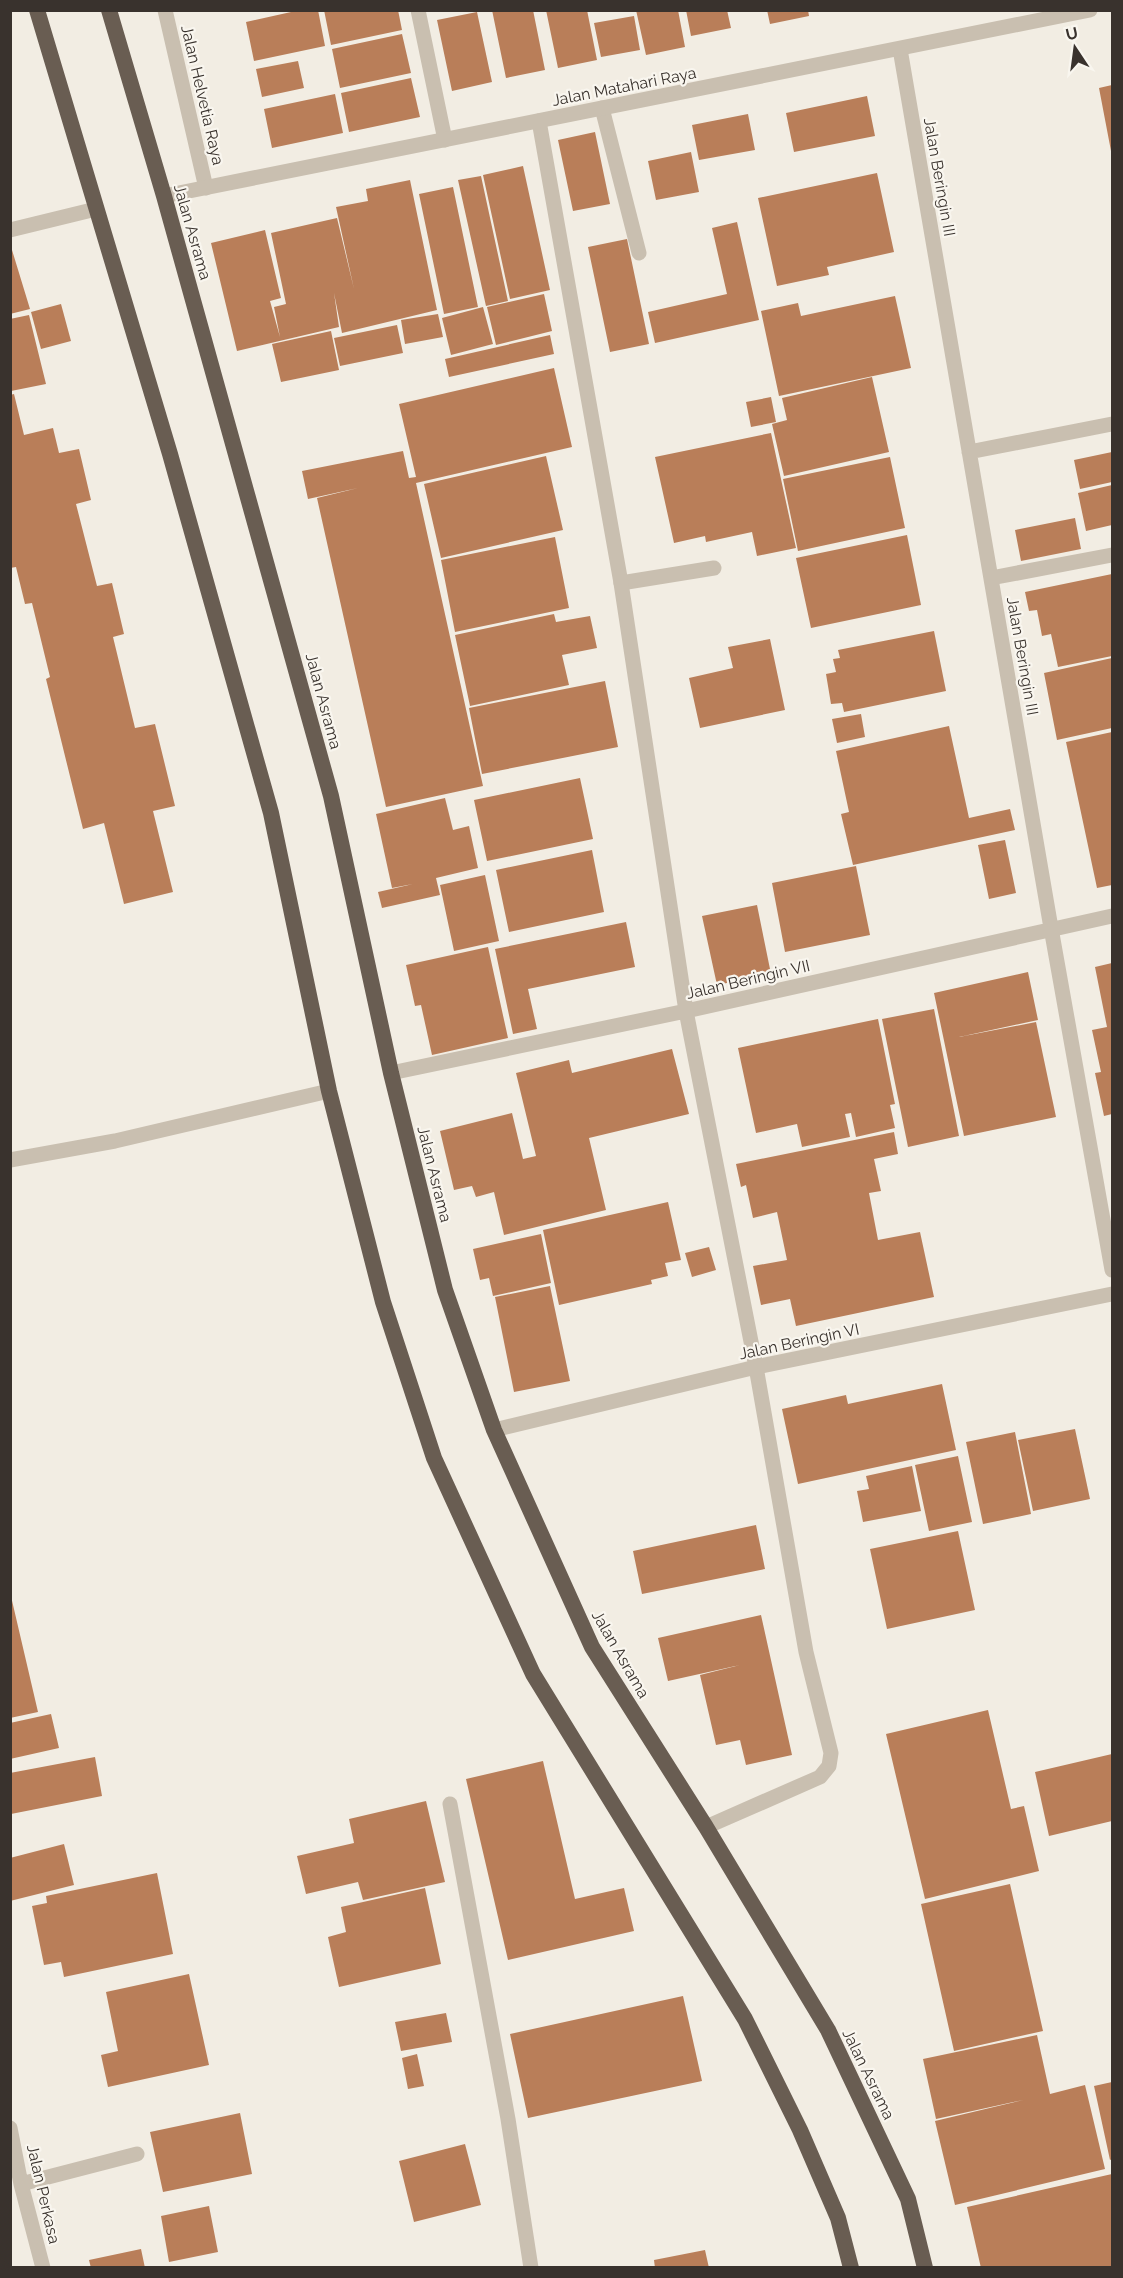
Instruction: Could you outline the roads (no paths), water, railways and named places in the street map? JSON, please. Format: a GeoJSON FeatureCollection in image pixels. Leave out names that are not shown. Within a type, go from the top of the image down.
{"type":"FeatureCollection","features":[{"type":"Feature","properties":{"kind":"highway"},"geometry":{"type":"LineString","coordinates":[[38,10],[170,454],[271,813],[329,1091],[383,1302],[434,1458],[533,1674],[745,2019],[800,2130],[838,2218],[851,2268]]}},
{"type":"Feature","properties":{"kind":"highway","name":"Jalan Asrama"},"geometry":{"type":"LineString","coordinates":[[109,10],[164,196],[331,795],[392,1073],[445,1290],[494,1430],[592,1647],[706,1827],[828,2030],[908,2199],[925,2268]]}},
{"type":"Feature","properties":{"kind":"street","name":"Jalan Helvetia Raya"},"geometry":{"type":"LineString","coordinates":[[165,10],[206,188]]}},
{"type":"Feature","properties":{"kind":"street"},"geometry":{"type":"LineString","coordinates":[[418,10],[445,140]]}},
{"type":"Feature","properties":{"kind":"street","name":"Jalan Matahari Raya"},"geometry":{"type":"LineString","coordinates":[[164,196],[1090,10]]}},
{"type":"Feature","properties":{"kind":"street","name":"Jalan Beringin III"},"geometry":{"type":"LineString","coordinates":[[900,49],[1051,928],[1113,1270]]}},
{"type":"Feature","properties":{"kind":"street"},"geometry":{"type":"LineString","coordinates":[[602,108],[639,253]]}},
{"type":"Feature","properties":{"kind":"street"},"geometry":{"type":"LineString","coordinates":[[539,121],[621,584],[686,1011],[756,1367],[806,1652],[831,1753],[829,1766],[820,1777],[706,1827]]}},
{"type":"Feature","properties":{"kind":"street"},"geometry":{"type":"LineString","coordinates":[[10,230],[96,209]]}},
{"type":"Feature","properties":{"kind":"street"},"geometry":{"type":"LineString","coordinates":[[969,452],[1113,424]]}},
{"type":"Feature","properties":{"kind":"street"},"geometry":{"type":"LineString","coordinates":[[991,578],[1113,555]]}},
{"type":"Feature","properties":{"kind":"street"},"geometry":{"type":"LineString","coordinates":[[621,584],[714,568]]}},
{"type":"Feature","properties":{"kind":"street","name":"Jalan Beringin VII"},"geometry":{"type":"LineString","coordinates":[[392,1073],[686,1011],[1113,916]]}},
{"type":"Feature","properties":{"kind":"street"},"geometry":{"type":"LineString","coordinates":[[10,1160],[115,1141],[171,1126],[329,1091]]}},
{"type":"Feature","properties":{"kind":"street","name":"Jalan Beringin VI"},"geometry":{"type":"LineString","coordinates":[[494,1430],[756,1367],[1113,1294]]}},
{"type":"Feature","properties":{"kind":"street"},"geometry":{"type":"LineString","coordinates":[[450,1804],[508,2119],[531,2268]]}},
{"type":"Feature","properties":{"kind":"street","name":"Jalan Perkasa"},"geometry":{"type":"LineString","coordinates":[[10,2128],[21,2184],[43,2268]]}},
{"type":"Feature","properties":{"kind":"street"},"geometry":{"type":"LineString","coordinates":[[21,2184],[137,2154]]}}]}
